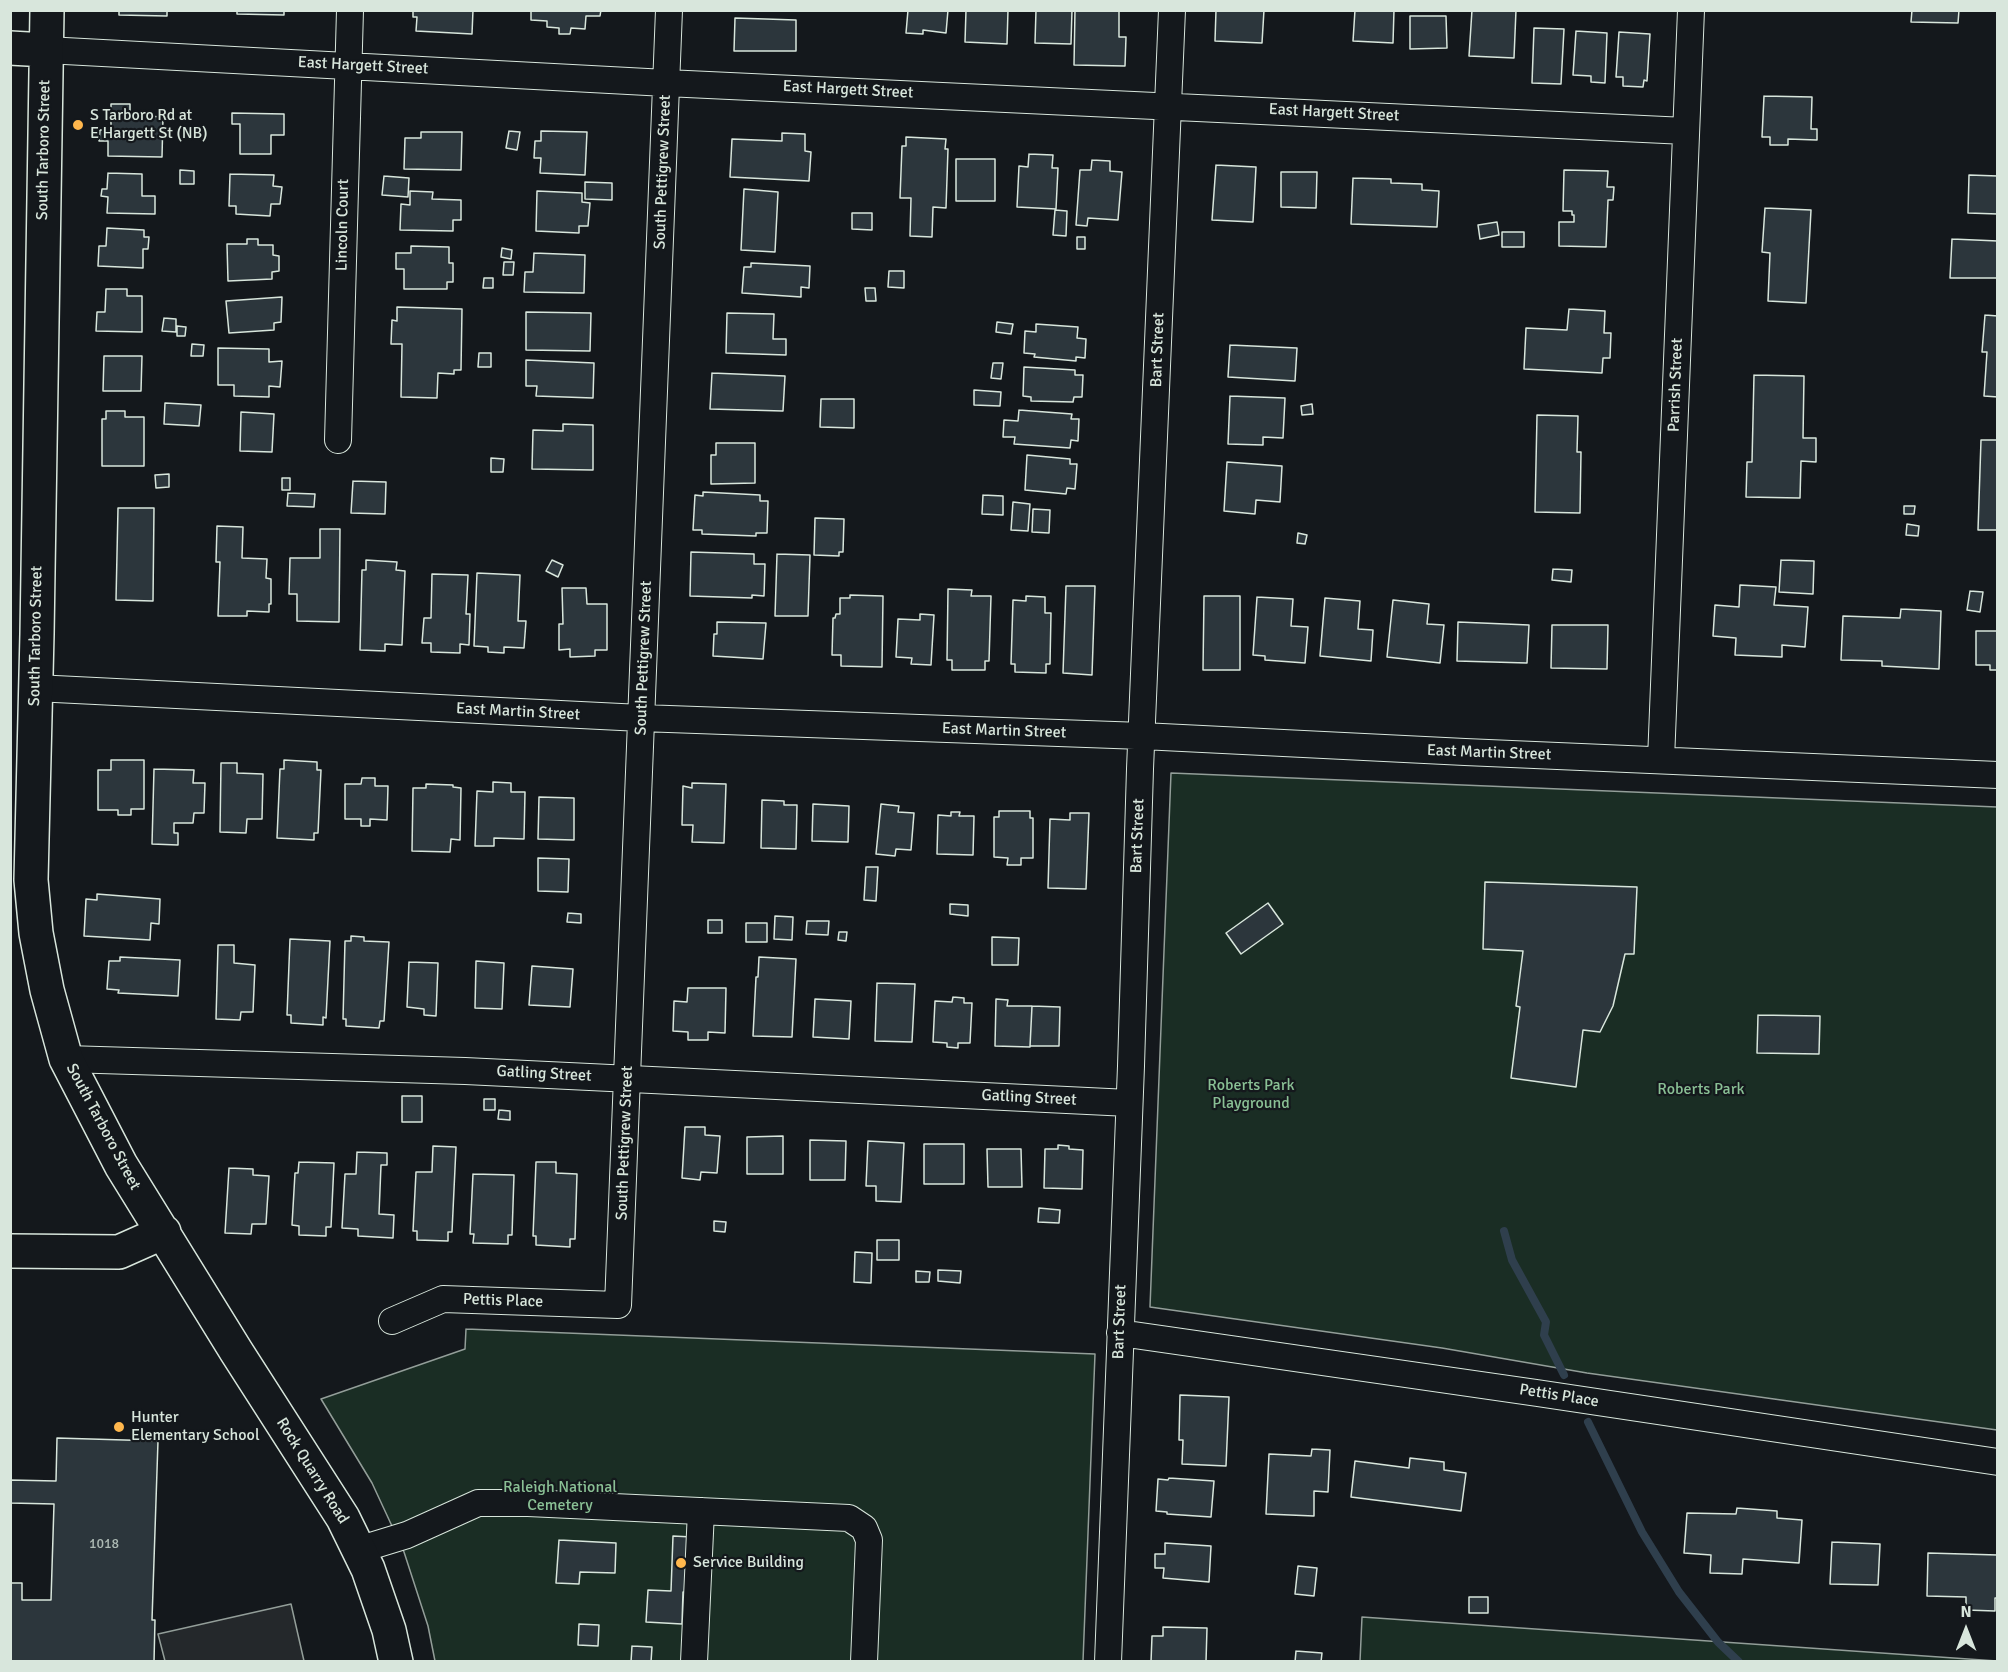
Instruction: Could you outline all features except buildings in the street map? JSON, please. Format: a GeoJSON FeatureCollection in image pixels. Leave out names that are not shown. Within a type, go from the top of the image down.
{"type":"FeatureCollection","features":[{"type":"Feature","properties":{"kind":"main road","name":"South Tarboro Street"},"geometry":{"type":"LineString","coordinates":[[47,10],[23,688],[31,880],[40,957],[66,1059],[121,1165],[164,1232]]}},
{"type":"Feature","properties":{"kind":"main road","name":"East Hargett Street"},"geometry":{"type":"LineString","coordinates":[[10,48],[46,50]]}},
{"type":"Feature","properties":{"kind":"main road"},"geometry":{"type":"LineString","coordinates":[[10,1251],[119,1252],[164,1232]]}},
{"type":"Feature","properties":{"kind":"main road","name":"Rock Quarry Road"},"geometry":{"type":"LineString","coordinates":[[164,1232],[236,1351],[343,1518],[368,1569],[389,1630],[396,1662]]}},
{"type":"Feature","properties":{"kind":"street","name":"Lincoln Court"},"geometry":{"type":"LineString","coordinates":[[338,440],[350,10]]}},
{"type":"Feature","properties":{"kind":"street","name":"South Pettigrew Street"},"geometry":{"type":"LineString","coordinates":[[618,1305],[669,10]]}},
{"type":"Feature","properties":{"kind":"street","name":"Bart Street"},"geometry":{"type":"LineString","coordinates":[[1108,1662],[1142,736],[1172,10]]}},
{"type":"Feature","properties":{"kind":"street","name":"Parrish Street"},"geometry":{"type":"LineString","coordinates":[[1661,760],[1691,10]]}},
{"type":"Feature","properties":{"kind":"street","name":"East Hargett Street"},"geometry":{"type":"LineString","coordinates":[[46,50],[666,83],[1686,131]]}},
{"type":"Feature","properties":{"kind":"street","name":"East Martin Street"},"geometry":{"type":"LineString","coordinates":[[23,688],[641,718],[1142,736],[1998,775]]}},
{"type":"Feature","properties":{"kind":"street","name":"Gatling Street"},"geometry":{"type":"LineString","coordinates":[[66,1059],[465,1071],[1130,1103]]}},
{"type":"Feature","properties":{"kind":"street","name":"Pettis Place"},"geometry":{"type":"LineString","coordinates":[[392,1321],[443,1299],[618,1305]]}},
{"type":"Feature","properties":{"kind":"street","name":"Pettis Place"},"geometry":{"type":"LineString","coordinates":[[1120,1333],[1998,1462]]}},
{"type":"Feature","properties":{"kind":"street"},"geometry":{"type":"LineString","coordinates":[[358,1550],[407,1535],[478,1503],[528,1503],[849,1518],[864,1528],[869,1540],[864,1662]]}},
{"type":"Feature","properties":{"kind":"street"},"geometry":{"type":"LineString","coordinates":[[694,1662],[701,1510]]}},
{"type":"Feature","properties":{"kind":"green space","name":"Roberts Park"},"geometry":{"type":"Polygon","coordinates":[[[1171,773],[1997,807],[1997,1430],[1587,1373],[1442,1348],[1150,1307],[1171,773]]]}},
{"type":"Feature","properties":{"kind":"green space","name":"Raleigh National Cemetery"},"geometry":{"type":"Polygon","coordinates":[[[466,1329],[1095,1354],[1083,1661],[435,1661],[428,1626],[404,1552],[372,1483],[321,1399],[465,1349],[466,1329]]]}},
{"type":"Feature","properties":{"kind":"green space"},"geometry":{"type":"Polygon","coordinates":[[[1362,1617],[1997,1661],[1360,1661],[1362,1617]]]}},
{"type":"Feature","properties":{"kind":"shaded area"},"geometry":{"type":"Polygon","coordinates":[[[291,1604],[304,1661],[165,1661],[158,1634],[291,1604]]]}},
{"type":"Feature","properties":{"kind":"waterway"},"geometry":{"type":"LineString","coordinates":[[1504,1231],[1512,1260],[1546,1322],[1544,1335],[1564,1375]]}},
{"type":"Feature","properties":{"kind":"waterway"},"geometry":{"type":"LineString","coordinates":[[1588,1422],[1642,1532],[1679,1592],[1718,1642],[1739,1662]]}},
{"type":"Feature","properties":{"kind":"place","name":"S Tarboro Rd at E Hargett St (NB)"},"geometry":{"type":"Point","coordinates":[78,125]}},
{"type":"Feature","properties":{"kind":"place","name":"Hunter Elementary School"},"geometry":{"type":"Point","coordinates":[119,1427]}},
{"type":"Feature","properties":{"kind":"place","name":"Service Building"},"geometry":{"type":"Point","coordinates":[681,1563]}},
{"type":"Feature","properties":{"kind":"park label","name":"Roberts Park Playground"},"geometry":{"type":"Point","coordinates":[1251,1095]}}]}
